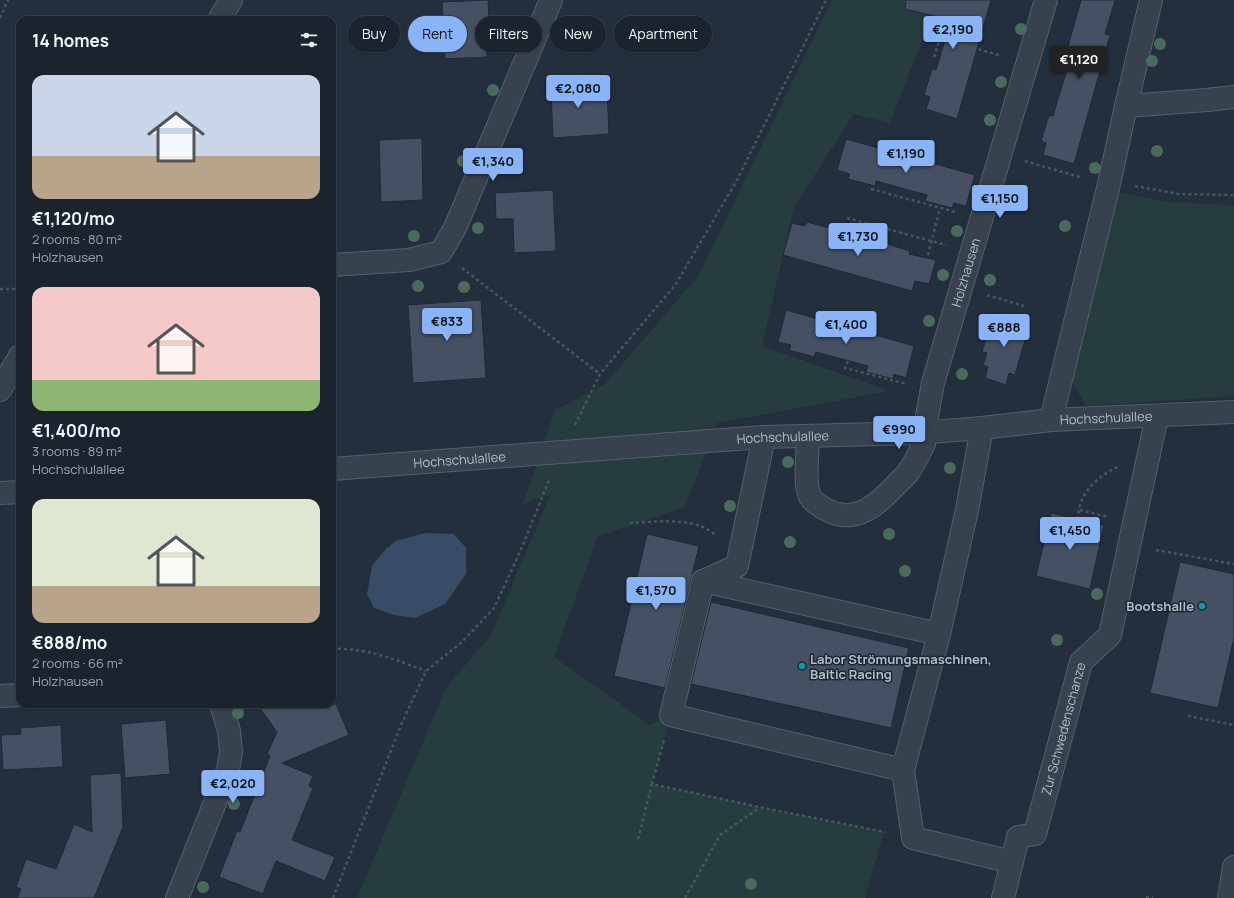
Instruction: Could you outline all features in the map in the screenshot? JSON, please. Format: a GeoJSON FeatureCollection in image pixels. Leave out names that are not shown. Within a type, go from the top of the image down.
{"type":"FeatureCollection","features":[{"type":"Feature","properties":{"kind":"street"},"geometry":{"type":"LineString","coordinates":[[221,16],[231,0]]}},
{"type":"Feature","properties":{"kind":"street"},"geometry":{"type":"LineString","coordinates":[[336,266],[409,260],[441,252],[455,228],[551,0]]}},
{"type":"Feature","properties":{"kind":"street","name":"Holzhausen"},"geometry":{"type":"LineString","coordinates":[[808,436],[806,480],[809,495],[817,504],[827,511],[836,515],[846,516],[864,512],[884,498],[909,471],[924,444],[921,432],[933,383],[1046,0]]}},
{"type":"Feature","properties":{"kind":"street"},"geometry":{"type":"LineString","coordinates":[[1051,420],[1109,184],[1151,0]]}},
{"type":"Feature","properties":{"kind":"street"},"geometry":{"type":"LineString","coordinates":[[1126,106],[1234,97]]}},
{"type":"Feature","properties":{"kind":"street"},"geometry":{"type":"LineString","coordinates":[[0,390],[16,363]]}},
{"type":"Feature","properties":{"kind":"street","name":"Hochschulallee"},"geometry":{"type":"LineString","coordinates":[[336,469],[764,438],[921,432],[982,428],[1051,420],[1234,412]]}},
{"type":"Feature","properties":{"kind":"street","name":"Zur Schwedenschanze"},"geometry":{"type":"LineString","coordinates":[[1003,898],[1018,837],[1035,834],[1081,662],[1110,635],[1158,416]]}},
{"type":"Feature","properties":{"kind":"street"},"geometry":{"type":"LineString","coordinates":[[982,428],[939,634],[903,770],[913,838],[1012,862]]}},
{"type":"Feature","properties":{"kind":"street"},"geometry":{"type":"LineString","coordinates":[[703,581],[737,566],[764,438]]}},
{"type":"Feature","properties":{"kind":"street"},"geometry":{"type":"LineString","coordinates":[[0,493],[16,492]]}},
{"type":"Feature","properties":{"kind":"street"},"geometry":{"type":"LineString","coordinates":[[703,581],[939,634]]}},
{"type":"Feature","properties":{"kind":"street"},"geometry":{"type":"LineString","coordinates":[[703,581],[670,715],[903,770]]}},
{"type":"Feature","properties":{"kind":"street"},"geometry":{"type":"LineString","coordinates":[[0,696],[16,696]]}},
{"type":"Feature","properties":{"kind":"street"},"geometry":{"type":"LineString","coordinates":[[177,898],[228,770],[231,752],[229,731],[222,708]]}},
{"type":"Feature","properties":{"kind":"street"},"geometry":{"type":"LineString","coordinates":[[1229,898],[1234,867]]}},
{"type":"Feature","properties":{"kind":"path"},"geometry":{"type":"LineString","coordinates":[[0,18],[8,0]]}},
{"type":"Feature","properties":{"kind":"path"},"geometry":{"type":"LineString","coordinates":[[333,898],[401,725],[426,671],[462,642],[494,608],[525,540],[554,465],[562,452],[600,374],[676,284],[737,180],[826,0]]}},
{"type":"Feature","properties":{"kind":"path"},"geometry":{"type":"LineString","coordinates":[[934,57],[945,20]]}},
{"type":"Feature","properties":{"kind":"path"},"geometry":{"type":"LineString","coordinates":[[940,38],[982,50]]}},
{"type":"Feature","properties":{"kind":"path"},"geometry":{"type":"LineString","coordinates":[[1001,154],[1084,178]]}},
{"type":"Feature","properties":{"kind":"path"},"geometry":{"type":"LineString","coordinates":[[1109,184],[1123,183],[1178,194],[1234,195]]}},
{"type":"Feature","properties":{"kind":"path"},"geometry":{"type":"LineString","coordinates":[[871,189],[982,218]]}},
{"type":"Feature","properties":{"kind":"path"},"geometry":{"type":"LineString","coordinates":[[928,255],[940,208]]}},
{"type":"Feature","properties":{"kind":"path"},"geometry":{"type":"LineString","coordinates":[[847,218],[972,252]]}},
{"type":"Feature","properties":{"kind":"path"},"geometry":{"type":"LineString","coordinates":[[441,252],[600,374]]}},
{"type":"Feature","properties":{"kind":"path"},"geometry":{"type":"LineString","coordinates":[[961,288],[1024,306]]}},
{"type":"Feature","properties":{"kind":"path"},"geometry":{"type":"LineString","coordinates":[[0,289],[16,289]]}},
{"type":"Feature","properties":{"kind":"path"},"geometry":{"type":"LineString","coordinates":[[848,361],[846,368],[907,384],[933,383]]}},
{"type":"Feature","properties":{"kind":"path"},"geometry":{"type":"LineString","coordinates":[[1077,519],[1081,500],[1092,485],[1110,469],[1150,454]]}},
{"type":"Feature","properties":{"kind":"path"},"geometry":{"type":"LineString","coordinates":[[630,524],[658,522],[686,523],[703,528],[740,549]]}},
{"type":"Feature","properties":{"kind":"path"},"geometry":{"type":"LineString","coordinates":[[1130,545],[1234,564]]}},
{"type":"Feature","properties":{"kind":"path"},"geometry":{"type":"LineString","coordinates":[[336,649],[349,648],[365,651],[398,660],[426,671]]}},
{"type":"Feature","properties":{"kind":"path"},"geometry":{"type":"LineString","coordinates":[[638,839],[670,715]]}},
{"type":"Feature","properties":{"kind":"path"},"geometry":{"type":"LineString","coordinates":[[1188,716],[1234,725]]}},
{"type":"Feature","properties":{"kind":"path"},"geometry":{"type":"LineString","coordinates":[[652,784],[913,838]]}},
{"type":"Feature","properties":{"kind":"path"},"geometry":{"type":"LineString","coordinates":[[685,898],[720,835],[759,807]]}},
{"type":"Feature","properties":{"kind":"path"},"geometry":{"type":"LineString","coordinates":[[1146,897],[1153,898]]}},
{"type":"Feature","properties":{"kind":"green space"},"geometry":{"type":"Polygon","coordinates":[[[832,0],[938,0],[890,123],[854,114],[794,207],[762,346],[890,391],[717,423],[685,507],[598,536],[554,657],[650,725],[671,715],[652,784],[884,832],[865,898],[357,898],[446,688],[491,635],[550,495],[523,504],[555,410],[605,384],[699,275],[832,0]]]}},
{"type":"Feature","properties":{"kind":"green space"},"geometry":{"type":"Polygon","coordinates":[[[1117,192],[1169,202],[1234,205],[1234,396],[1086,406],[1069,377],[1117,192]]]}},
{"type":"Feature","properties":{"kind":"water"},"geometry":{"type":"Polygon","coordinates":[[[425,533],[454,534],[466,548],[466,574],[445,604],[415,618],[394,615],[374,608],[367,594],[372,566],[386,549],[396,541],[425,533]]]}},
{"type":"Feature","properties":{"kind":"building"},"geometry":{"type":"Polygon","coordinates":[[[488,0],[489,16],[475,16],[475,52],[487,52],[487,57],[445,59],[445,52],[467,52],[467,16],[443,16],[442,2],[488,0]]]}},
{"type":"Feature","properties":{"kind":"building"},"geometry":{"type":"Polygon","coordinates":[[[906,0],[991,0],[957,119],[926,109],[930,97],[924,95],[932,69],[936,70],[951,20],[905,9],[906,0]]]}},
{"type":"Feature","properties":{"kind":"building"},"geometry":{"type":"Polygon","coordinates":[[[1081,0],[1115,0],[1105,34],[1110,35],[1074,164],[1043,155],[1046,143],[1041,141],[1049,115],[1053,116],[1068,66],[1063,64],[1081,0]]]}},
{"type":"Feature","properties":{"kind":"building"},"geometry":{"type":"Polygon","coordinates":[[[581,77],[582,89],[607,88],[609,134],[553,138],[551,91],[553,91],[552,79],[581,77]]]}},
{"type":"Feature","properties":{"kind":"building"},"geometry":{"type":"Polygon","coordinates":[[[422,138],[423,200],[381,202],[379,140],[422,138]]]}},
{"type":"Feature","properties":{"kind":"building"},"geometry":{"type":"Polygon","coordinates":[[[846,139],[975,175],[966,206],[954,203],[952,208],[925,201],[927,195],[876,181],[875,186],[848,179],[850,174],[837,170],[846,139]]]}},
{"type":"Feature","properties":{"kind":"building"},"geometry":{"type":"Polygon","coordinates":[[[553,190],[556,251],[514,253],[513,219],[496,219],[495,193],[553,190]]]}},
{"type":"Feature","properties":{"kind":"building"},"geometry":{"type":"Polygon","coordinates":[[[807,222],[833,229],[832,234],[882,248],[884,243],[910,251],[909,254],[936,260],[929,284],[915,281],[912,291],[783,255],[792,223],[805,226],[807,222]]]}},
{"type":"Feature","properties":{"kind":"building"},"geometry":{"type":"Polygon","coordinates":[[[481,300],[486,378],[413,383],[408,305],[481,300]]]}},
{"type":"Feature","properties":{"kind":"building"},"geometry":{"type":"Polygon","coordinates":[[[786,310],[914,346],[906,378],[894,374],[893,379],[866,372],[868,366],[816,352],[814,357],[789,350],[791,345],[778,342],[786,310]]]}},
{"type":"Feature","properties":{"kind":"building"},"geometry":{"type":"Polygon","coordinates":[[[998,314],[1030,323],[1015,375],[1009,373],[1006,385],[985,378],[988,367],[983,365],[987,353],[982,352],[990,325],[994,327],[998,314]]]}},
{"type":"Feature","properties":{"kind":"building"},"geometry":{"type":"Polygon","coordinates":[[[1051,513],[1104,525],[1090,589],[1036,576],[1051,513]]]}},
{"type":"Feature","properties":{"kind":"building"},"geometry":{"type":"Polygon","coordinates":[[[647,534],[699,546],[665,688],[614,676],[647,534]]]}},
{"type":"Feature","properties":{"kind":"building","name":"Bootshalle"},"geometry":{"type":"Polygon","coordinates":[[[1180,562],[1234,574],[1234,638],[1218,708],[1150,693],[1180,562]]]}},
{"type":"Feature","properties":{"kind":"building","name":"Labor Strömungsmaschinen, Baltic Racing"},"geometry":{"type":"Polygon","coordinates":[[[711,602],[909,648],[891,728],[691,684],[711,602]]]}},
{"type":"Feature","properties":{"kind":"building"},"geometry":{"type":"Polygon","coordinates":[[[336,704],[349,735],[282,763],[313,776],[309,786],[313,788],[292,840],[335,857],[325,881],[276,861],[263,894],[219,877],[237,831],[240,832],[270,756],[267,754],[277,732],[260,708],[336,708],[336,704]]]}},
{"type":"Feature","properties":{"kind":"building"},"geometry":{"type":"Polygon","coordinates":[[[166,720],[170,774],[125,778],[121,724],[166,720]]]}},
{"type":"Feature","properties":{"kind":"building"},"geometry":{"type":"Polygon","coordinates":[[[61,725],[63,767],[3,770],[1,735],[21,734],[20,728],[61,725]]]}},
{"type":"Feature","properties":{"kind":"building"},"geometry":{"type":"Polygon","coordinates":[[[121,773],[123,827],[94,898],[17,898],[21,889],[16,887],[26,859],[56,869],[74,824],[92,832],[90,775],[121,773]]]}},
{"type":"Feature","properties":{"kind":"place","name":"Bootshalle"},"geometry":{"type":"Point","coordinates":[1202,606]}},
{"type":"Feature","properties":{"kind":"place","name":"Labor Strömungsmaschinen, Baltic Racing"},"geometry":{"type":"Point","coordinates":[802,666]}}]}
